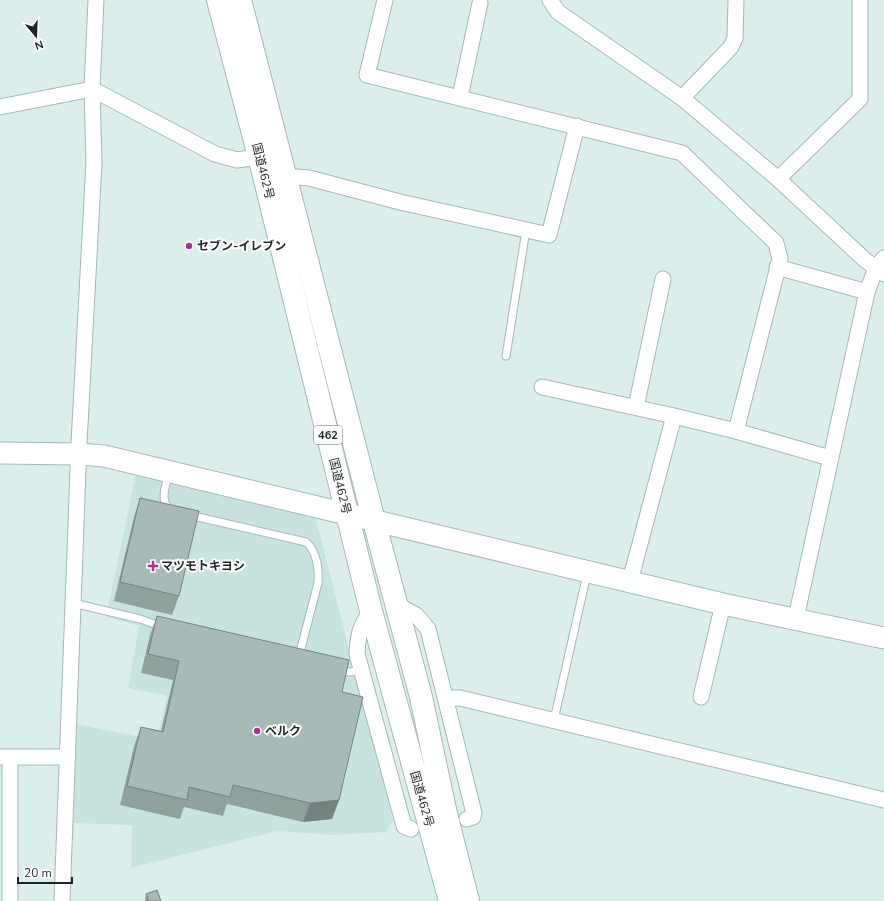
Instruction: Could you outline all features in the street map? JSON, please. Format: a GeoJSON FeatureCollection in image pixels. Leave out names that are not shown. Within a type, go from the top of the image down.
{"type":"FeatureCollection","features":[{"type":"Feature","properties":{"kind":"highway","name":"国道462号"},"geometry":{"type":"LineString","coordinates":[[218,0],[259,156],[398,714],[451,869],[468,901]]}},
{"type":"Feature","properties":{"kind":"highway","name":"国道462号"},"geometry":{"type":"LineString","coordinates":[[240,0],[374,521],[421,697],[451,869],[450,901]]}},
{"type":"Feature","properties":{"kind":"street"},"geometry":{"type":"LineString","coordinates":[[62,901],[79,454],[94,162],[92,89],[96,0]]}},
{"type":"Feature","properties":{"kind":"street"},"geometry":{"type":"LineString","coordinates":[[385,0],[368,74],[682,153],[776,243],[780,259],[736,431]]}},
{"type":"Feature","properties":{"kind":"street"},"geometry":{"type":"LineString","coordinates":[[550,0],[558,12],[682,98],[778,179],[865,260],[881,267],[867,292],[796,618]]}},
{"type":"Feature","properties":{"kind":"street"},"geometry":{"type":"LineString","coordinates":[[682,98],[732,48],[735,38],[736,0]]}},
{"type":"Feature","properties":{"kind":"street"},"geometry":{"type":"LineString","coordinates":[[778,179],[860,99],[860,0]]}},
{"type":"Feature","properties":{"kind":"street"},"geometry":{"type":"LineString","coordinates":[[460,97],[480,3]]}},
{"type":"Feature","properties":{"kind":"street"},"geometry":{"type":"LineString","coordinates":[[0,107],[92,89],[215,154],[238,160],[259,156]]}},
{"type":"Feature","properties":{"kind":"street"},"geometry":{"type":"LineString","coordinates":[[286,180],[297,177],[310,178],[400,202],[549,235],[577,126]]}},
{"type":"Feature","properties":{"kind":"street"},"geometry":{"type":"LineString","coordinates":[[778,268],[867,292]]}},
{"type":"Feature","properties":{"kind":"street"},"geometry":{"type":"LineString","coordinates":[[636,407],[663,279]]}},
{"type":"Feature","properties":{"kind":"street"},"geometry":{"type":"LineString","coordinates":[[542,387],[636,407],[736,431],[830,458]]}},
{"type":"Feature","properties":{"kind":"street"},"geometry":{"type":"LineString","coordinates":[[630,581],[674,416]]}},
{"type":"Feature","properties":{"kind":"street"},"geometry":{"type":"LineString","coordinates":[[0,453],[79,454],[104,456],[723,604],[796,618],[884,638]]}},
{"type":"Feature","properties":{"kind":"street"},"geometry":{"type":"LineString","coordinates":[[396,604],[416,615],[428,629],[474,813],[473,817],[467,819]]}},
{"type":"Feature","properties":{"kind":"street"},"geometry":{"type":"LineString","coordinates":[[701,697],[723,604]]}},
{"type":"Feature","properties":{"kind":"street"},"geometry":{"type":"LineString","coordinates":[[372,611],[362,624],[358,638],[357,654],[404,826],[411,829]]}},
{"type":"Feature","properties":{"kind":"street"},"geometry":{"type":"LineString","coordinates":[[446,698],[460,698],[884,800]]}},
{"type":"Feature","properties":{"kind":"street"},"geometry":{"type":"LineString","coordinates":[[10,901],[5,757],[68,757]]}},
{"type":"Feature","properties":{"kind":"lane"},"geometry":{"type":"LineString","coordinates":[[506,356],[526,230]]}},
{"type":"Feature","properties":{"kind":"lane"},"geometry":{"type":"LineString","coordinates":[[170,471],[163,495],[167,508],[178,513],[306,542],[315,553],[319,573],[318,583],[302,660],[291,657]]}},
{"type":"Feature","properties":{"kind":"lane"},"geometry":{"type":"LineString","coordinates":[[554,720],[588,572]]}},
{"type":"Feature","properties":{"kind":"lane"},"geometry":{"type":"LineString","coordinates":[[73,603],[140,619],[151,624],[175,630]]}},
{"type":"Feature","properties":{"kind":"lane"},"geometry":{"type":"LineString","coordinates":[[334,668],[348,672],[362,671]]}},
{"type":"Feature","properties":{"kind":"shaded area"},"geometry":{"type":"Polygon","coordinates":[[[136,474],[315,516],[393,820],[386,832],[334,835],[277,831],[131,868],[132,825],[72,823],[75,724],[157,740],[167,696],[128,688],[139,626],[106,617],[136,474]]]}},
{"type":"Feature","properties":{"kind":"building","name":"マツモトキヨシ"},"geometry":{"type":"Polygon","coordinates":[[[140,498],[199,511],[179,596],[120,582],[140,498]]]}},
{"type":"Feature","properties":{"kind":"building","name":"ベルク"},"geometry":{"type":"Polygon","coordinates":[[[157,616],[349,660],[342,692],[363,697],[339,800],[310,803],[233,785],[230,797],[189,787],[187,800],[127,786],[141,727],[163,732],[179,661],[148,654],[157,616]]]}},
{"type":"Feature","properties":{"kind":"building"},"geometry":{"type":"Polygon","coordinates":[[[157,890],[161,901],[149,901],[146,894],[157,890]]]}},
{"type":"Feature","properties":{"kind":"place","name":"セブン-イレブン"},"geometry":{"type":"Point","coordinates":[189,246]}},
{"type":"Feature","properties":{"kind":"place","name":"マツモトキヨシ"},"geometry":{"type":"Point","coordinates":[153,566]}},
{"type":"Feature","properties":{"kind":"place","name":"ベルク"},"geometry":{"type":"Point","coordinates":[257,731]}}]}
